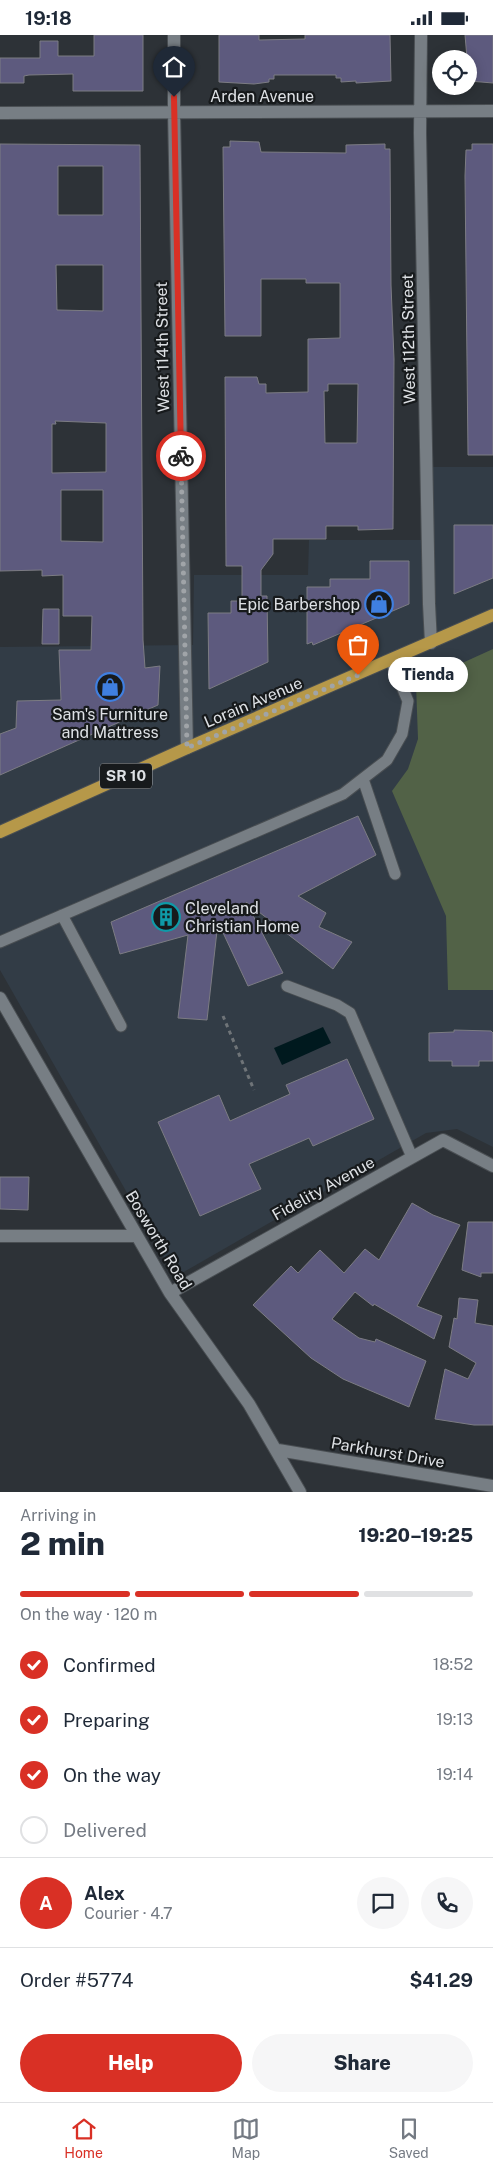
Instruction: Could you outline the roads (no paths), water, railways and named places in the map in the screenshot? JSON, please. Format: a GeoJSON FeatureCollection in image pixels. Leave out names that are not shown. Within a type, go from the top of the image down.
{"type":"FeatureCollection","features":[{"type":"Feature","properties":{"kind":"main road","name":"Lorain Avenue"},"geometry":{"type":"LineString","coordinates":[[0,833],[187,748],[493,615]]}},
{"type":"Feature","properties":{"kind":"street","name":"West 114th Street"},"geometry":{"type":"LineString","coordinates":[[174,35],[187,748]]}},
{"type":"Feature","properties":{"kind":"street","name":"West 112th Street"},"geometry":{"type":"LineString","coordinates":[[421,35],[420,112],[428,594],[432,643]]}},
{"type":"Feature","properties":{"kind":"street","name":"Arden Avenue"},"geometry":{"type":"LineString","coordinates":[[0,113],[493,111]]}},
{"type":"Feature","properties":{"kind":"street","name":"Bosworth Road"},"geometry":{"type":"LineString","coordinates":[[0,997],[170,1293],[250,1404],[278,1450],[300,1492]]}},
{"type":"Feature","properties":{"kind":"street","name":"Fidelity Avenue"},"geometry":{"type":"LineString","coordinates":[[170,1293],[443,1139],[493,1165]]}},
{"type":"Feature","properties":{"kind":"street"},"geometry":{"type":"LineString","coordinates":[[0,1235],[137,1237]]}},
{"type":"Feature","properties":{"kind":"street","name":"Parkhurst Drive"},"geometry":{"type":"LineString","coordinates":[[278,1450],[493,1486]]}},
{"type":"Feature","properties":{"kind":"lane"},"geometry":{"type":"LineString","coordinates":[[0,942],[343,794],[386,760],[402,734],[408,701],[390,661]]}},
{"type":"Feature","properties":{"kind":"lane"},"geometry":{"type":"LineString","coordinates":[[363,779],[394,874]]}},
{"type":"Feature","properties":{"kind":"lane"},"geometry":{"type":"LineString","coordinates":[[62,915],[121,1026]]}},
{"type":"Feature","properties":{"kind":"lane"},"geometry":{"type":"LineString","coordinates":[[287,985],[337,1005],[350,1013],[412,1157]]}},
{"type":"Feature","properties":{"kind":"water"},"geometry":{"type":"Polygon","coordinates":[[[323,1027],[331,1043],[282,1065],[274,1048],[323,1027]]]}},
{"type":"Feature","properties":{"kind":"place","name":"Epic Barbershop"},"geometry":{"type":"Point","coordinates":[379,604]}},
{"type":"Feature","properties":{"kind":"place","name":"Tienda"},"geometry":{"type":"Point","coordinates":[358,675]}},
{"type":"Feature","properties":{"kind":"place","name":"Sam's Furniture and Mattress"},"geometry":{"type":"Point","coordinates":[110,687]}},
{"type":"Feature","properties":{"kind":"place","name":"Cleveland Christian Home"},"geometry":{"type":"Point","coordinates":[166,917]}}]}
